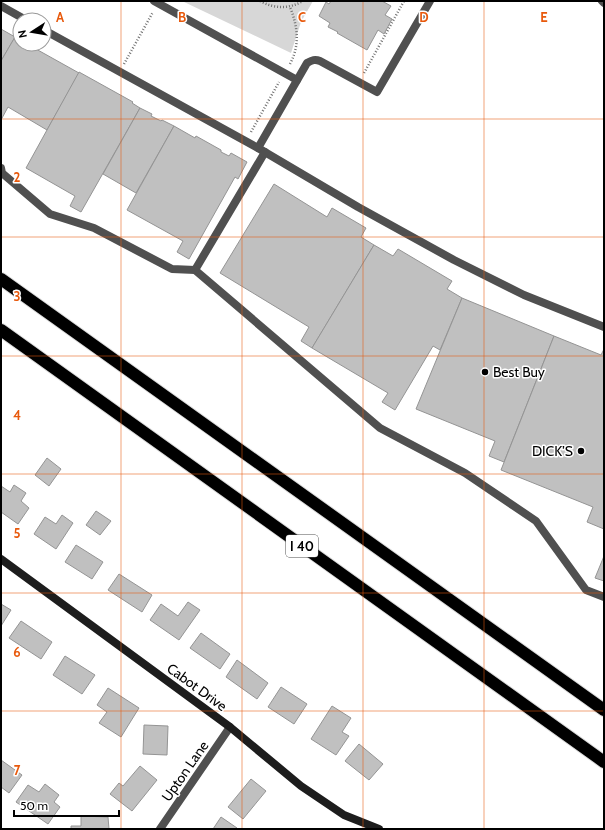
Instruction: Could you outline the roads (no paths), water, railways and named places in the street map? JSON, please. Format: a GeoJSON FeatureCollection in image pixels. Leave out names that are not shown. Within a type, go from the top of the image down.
{"type":"FeatureCollection","features":[{"type":"Feature","properties":{"kind":"highway"},"geometry":{"type":"LineString","coordinates":[[1,279],[604,710]]}},
{"type":"Feature","properties":{"kind":"highway","name":"I 40"},"geometry":{"type":"LineString","coordinates":[[1,330],[604,762]]}},
{"type":"Feature","properties":{"kind":"street"},"geometry":{"type":"LineString","coordinates":[[195,270],[307,63],[316,60],[378,92],[430,1]]}},
{"type":"Feature","properties":{"kind":"street"},"geometry":{"type":"LineString","coordinates":[[156,2],[297,80]]}},
{"type":"Feature","properties":{"kind":"street"},"geometry":{"type":"LineString","coordinates":[[1,6],[12,12]]}},
{"type":"Feature","properties":{"kind":"street"},"geometry":{"type":"LineString","coordinates":[[52,34],[261,150],[358,207],[454,260],[524,295],[604,327]]}},
{"type":"Feature","properties":{"kind":"street"},"geometry":{"type":"LineString","coordinates":[[1,168],[2,174],[50,214],[94,228],[172,269],[195,270],[380,428],[465,473],[536,521],[586,590],[604,598]]}},
{"type":"Feature","properties":{"kind":"street","name":"Cabot Drive"},"geometry":{"type":"LineString","coordinates":[[1,560],[230,728],[307,790],[344,815],[379,829]]}},
{"type":"Feature","properties":{"kind":"street","name":"Upton Lane"},"geometry":{"type":"LineString","coordinates":[[160,829],[230,728]]}},
{"type":"Feature","properties":{"kind":"place","name":"Best Buy"},"geometry":{"type":"Point","coordinates":[485,372]}},
{"type":"Feature","properties":{"kind":"place","name":"DICK’S"},"geometry":{"type":"Point","coordinates":[581,451]}}]}
